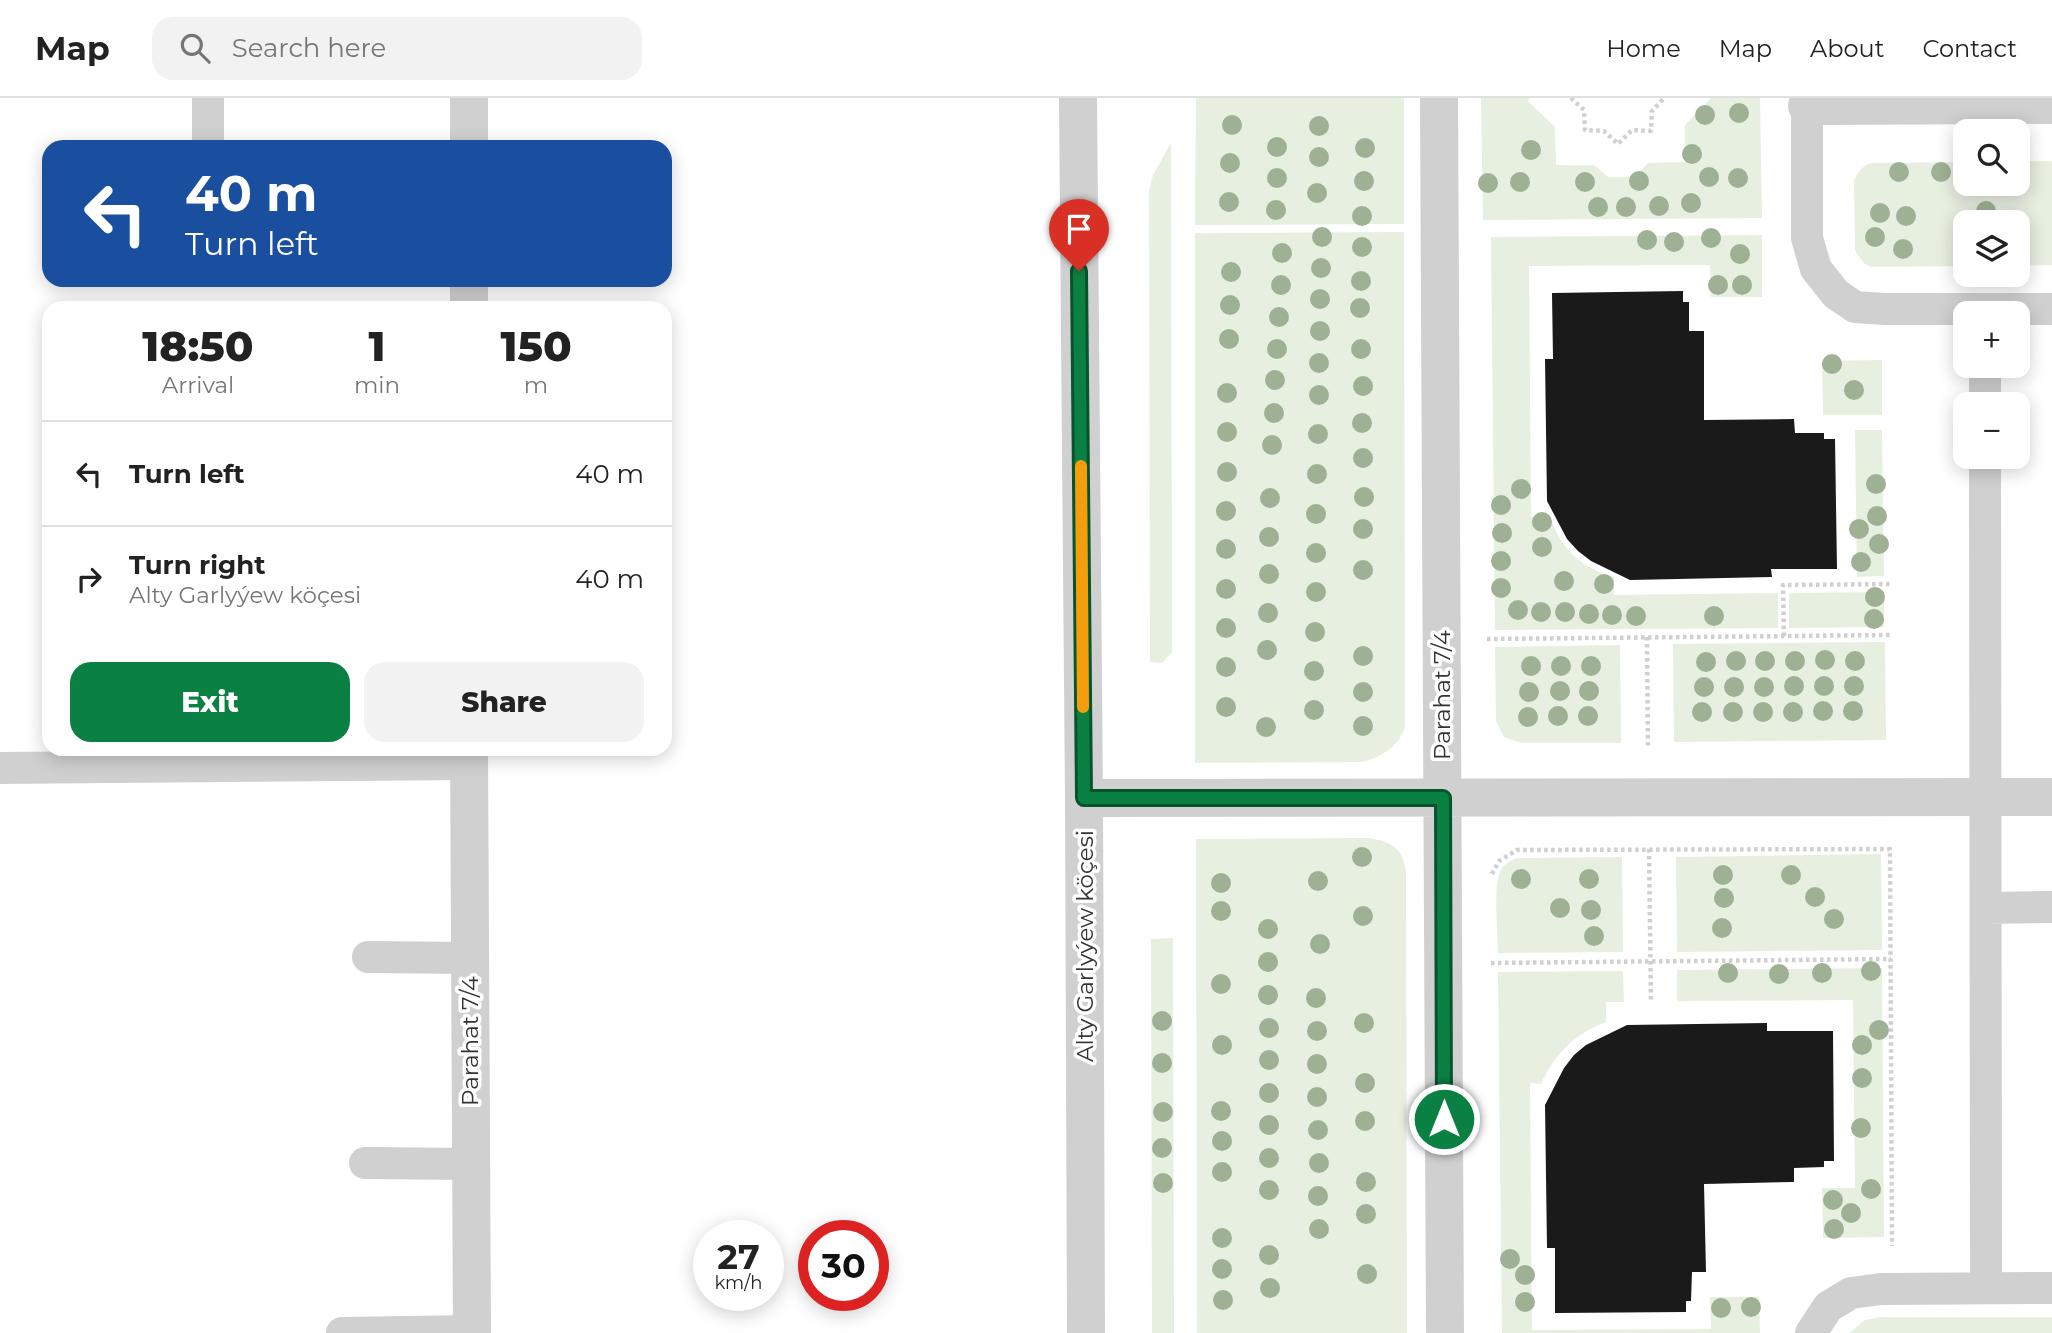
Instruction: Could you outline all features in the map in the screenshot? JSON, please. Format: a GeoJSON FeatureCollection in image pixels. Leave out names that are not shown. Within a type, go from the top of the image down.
{"type":"FeatureCollection","features":[{"type":"Feature","properties":{"kind":"street"},"geometry":{"type":"LineString","coordinates":[[469,98],[469,140]]}},
{"type":"Feature","properties":{"kind":"street","name":"Alty Garlyýew köçesi"},"geometry":{"type":"LineString","coordinates":[[1078,98],[1086,1333]]}},
{"type":"Feature","properties":{"kind":"street","name":"Parahat 7/4"},"geometry":{"type":"LineString","coordinates":[[1439,98],[1446,1333]]}},
{"type":"Feature","properties":{"kind":"street"},"geometry":{"type":"LineString","coordinates":[[1807,102],[2052,106]]}},
{"type":"Feature","properties":{"kind":"street","name":"Parahat 7/4"},"geometry":{"type":"LineString","coordinates":[[469,756],[471,1332]]}},
{"type":"Feature","properties":{"kind":"street"},"geometry":{"type":"LineString","coordinates":[[1084,798],[2052,797]]}},
{"type":"Feature","properties":{"kind":"lane"},"geometry":{"type":"LineString","coordinates":[[208,98],[208,140]]}},
{"type":"Feature","properties":{"kind":"lane"},"geometry":{"type":"LineString","coordinates":[[1807,102],[1807,238],[1816,269],[1836,294],[1855,307],[1953,310]]}},
{"type":"Feature","properties":{"kind":"lane"},"geometry":{"type":"LineString","coordinates":[[2030,310],[2052,309]]}},
{"type":"Feature","properties":{"kind":"lane"},"geometry":{"type":"LineString","coordinates":[[1985,469],[1986,1288]]}},
{"type":"Feature","properties":{"kind":"lane"},"geometry":{"type":"LineString","coordinates":[[0,768],[469,756]]}},
{"type":"Feature","properties":{"kind":"lane"},"geometry":{"type":"LineString","coordinates":[[1986,908],[2052,907]]}},
{"type":"Feature","properties":{"kind":"lane"},"geometry":{"type":"LineString","coordinates":[[368,957],[469,958]]}},
{"type":"Feature","properties":{"kind":"lane"},"geometry":{"type":"LineString","coordinates":[[365,1163],[471,1164]]}},
{"type":"Feature","properties":{"kind":"lane"},"geometry":{"type":"LineString","coordinates":[[1811,1333],[1828,1307],[1851,1293],[1881,1289],[2052,1288]]}},
{"type":"Feature","properties":{"kind":"lane"},"geometry":{"type":"LineString","coordinates":[[342,1333],[471,1332]]}},
{"type":"Feature","properties":{"kind":"path"},"geometry":{"type":"LineString","coordinates":[[1571,98],[1584,110],[1585,130],[1604,131],[1618,144],[1632,130],[1651,131],[1651,111],[1664,98]]}},
{"type":"Feature","properties":{"kind":"path"},"geometry":{"type":"LineString","coordinates":[[1784,636],[1783,585],[1892,584]]}},
{"type":"Feature","properties":{"kind":"path"},"geometry":{"type":"LineString","coordinates":[[1487,639],[1892,635]]}},
{"type":"Feature","properties":{"kind":"path"},"geometry":{"type":"LineString","coordinates":[[1647,637],[1648,750]]}},
{"type":"Feature","properties":{"kind":"path"},"geometry":{"type":"LineString","coordinates":[[1649,849],[1651,1001]]}},
{"type":"Feature","properties":{"kind":"path"},"geometry":{"type":"LineString","coordinates":[[1491,879],[1499,861],[1517,850],[1890,849],[1892,1246],[1880,1246]]}},
{"type":"Feature","properties":{"kind":"path"},"geometry":{"type":"LineString","coordinates":[[1491,951],[1492,963],[1891,959]]}},
{"type":"Feature","properties":{"kind":"shaded area"},"geometry":{"type":"Polygon","coordinates":[[[1196,98],[1404,98],[1404,224],[1195,225],[1196,98]]]}},
{"type":"Feature","properties":{"kind":"shaded area"},"geometry":{"type":"Polygon","coordinates":[[[1481,98],[1530,98],[1528,101],[1555,127],[1556,165],[1594,165],[1608,177],[1635,177],[1648,163],[1685,162],[1685,125],[1711,98],[1760,98],[1762,218],[1483,220],[1481,98]]]}},
{"type":"Feature","properties":{"kind":"shaded area"},"geometry":{"type":"Polygon","coordinates":[[[1171,143],[1172,652],[1162,663],[1150,662],[1149,190],[1153,175],[1171,143]]]}},
{"type":"Feature","properties":{"kind":"shaded area"},"geometry":{"type":"Polygon","coordinates":[[[2030,161],[2052,161],[2052,265],[2030,266],[2030,210],[1953,210],[1953,266],[1872,267],[1865,264],[1855,249],[1854,181],[1859,172],[1871,163],[1953,162],[1953,196],[2030,196],[2030,161]]]}},
{"type":"Feature","properties":{"kind":"shaded area"},"geometry":{"type":"Polygon","coordinates":[[[1404,232],[1405,727],[1388,750],[1361,762],[1195,763],[1195,233],[1404,232]]]}},
{"type":"Feature","properties":{"kind":"shaded area"},"geometry":{"type":"Polygon","coordinates":[[[1762,235],[1762,297],[1711,297],[1710,265],[1529,266],[1531,517],[1550,517],[1560,539],[1574,556],[1592,568],[1614,577],[1614,595],[1778,593],[1778,628],[1495,630],[1491,237],[1762,235]]]}},
{"type":"Feature","properties":{"kind":"shaded area"},"geometry":{"type":"Polygon","coordinates":[[[1882,360],[1882,415],[1823,415],[1822,361],[1882,360]]]}},
{"type":"Feature","properties":{"kind":"shaded area"},"geometry":{"type":"Polygon","coordinates":[[[1855,430],[1882,430],[1884,576],[1857,577],[1855,430]]]}},
{"type":"Feature","properties":{"kind":"shaded area"},"geometry":{"type":"Polygon","coordinates":[[[1884,592],[1884,627],[1789,628],[1789,593],[1884,592]]]}},
{"type":"Feature","properties":{"kind":"shaded area"},"geometry":{"type":"Polygon","coordinates":[[[1885,642],[1886,740],[1674,742],[1673,644],[1885,642]]]}},
{"type":"Feature","properties":{"kind":"shaded area"},"geometry":{"type":"Polygon","coordinates":[[[1620,645],[1621,743],[1521,743],[1504,737],[1496,721],[1495,647],[1620,645]]]}},
{"type":"Feature","properties":{"kind":"shaded area"},"geometry":{"type":"Polygon","coordinates":[[[1369,838],[1395,848],[1402,857],[1406,872],[1407,1333],[1197,1333],[1196,839],[1369,838]]]}},
{"type":"Feature","properties":{"kind":"shaded area"},"geometry":{"type":"Polygon","coordinates":[[[1881,854],[1882,950],[1677,952],[1676,857],[1881,854]]]}},
{"type":"Feature","properties":{"kind":"shaded area"},"geometry":{"type":"Polygon","coordinates":[[[1622,857],[1623,952],[1498,953],[1497,888],[1500,872],[1507,863],[1517,858],[1622,857]]]}},
{"type":"Feature","properties":{"kind":"shaded area"},"geometry":{"type":"Polygon","coordinates":[[[1173,938],[1174,1333],[1152,1333],[1151,939],[1173,938]]]}},
{"type":"Feature","properties":{"kind":"shaded area"},"geometry":{"type":"Polygon","coordinates":[[[1882,968],[1884,1237],[1823,1238],[1822,1188],[1855,1188],[1853,1000],[1677,1001],[1677,970],[1882,968]]]}},
{"type":"Feature","properties":{"kind":"shaded area"},"geometry":{"type":"Polygon","coordinates":[[[1623,971],[1624,1002],[1606,1002],[1606,1022],[1584,1033],[1567,1046],[1541,1084],[1530,1083],[1532,1330],[1711,1329],[1710,1297],[1759,1297],[1760,1333],[1502,1333],[1498,972],[1623,971]]]}},
{"type":"Feature","properties":{"kind":"shaded area"},"geometry":{"type":"Polygon","coordinates":[[[1883,1317],[2052,1317],[2052,1333],[1849,1333],[1865,1320],[1883,1317]]]}},
{"type":"Feature","properties":{"kind":"building"},"geometry":{"type":"Polygon","coordinates":[[[1683,291],[1683,302],[1689,302],[1689,331],[1704,331],[1704,420],[1794,419],[1795,433],[1824,433],[1824,439],[1835,439],[1837,569],[1771,569],[1772,577],[1630,580],[1591,561],[1567,539],[1547,501],[1545,359],[1553,359],[1552,293],[1683,291]]]}},
{"type":"Feature","properties":{"kind":"building"},"geometry":{"type":"Polygon","coordinates":[[[1767,1023],[1767,1031],[1833,1031],[1834,1161],[1824,1161],[1824,1167],[1794,1168],[1794,1182],[1704,1184],[1706,1272],[1692,1272],[1691,1301],[1686,1301],[1686,1312],[1555,1313],[1555,1248],[1547,1248],[1545,1105],[1564,1068],[1586,1045],[1627,1025],[1767,1023]]]}},
{"type":"Feature","properties":{"kind":"slow traffic"},"geometry":{"type":"LineString","coordinates":[[1081,466],[1083,707]]}},
{"type":"Feature","properties":{"kind":"route"},"geometry":{"type":"LineString","coordinates":[[1079,271],[1084,798],[1443,798],[1444,1119]]}}]}
